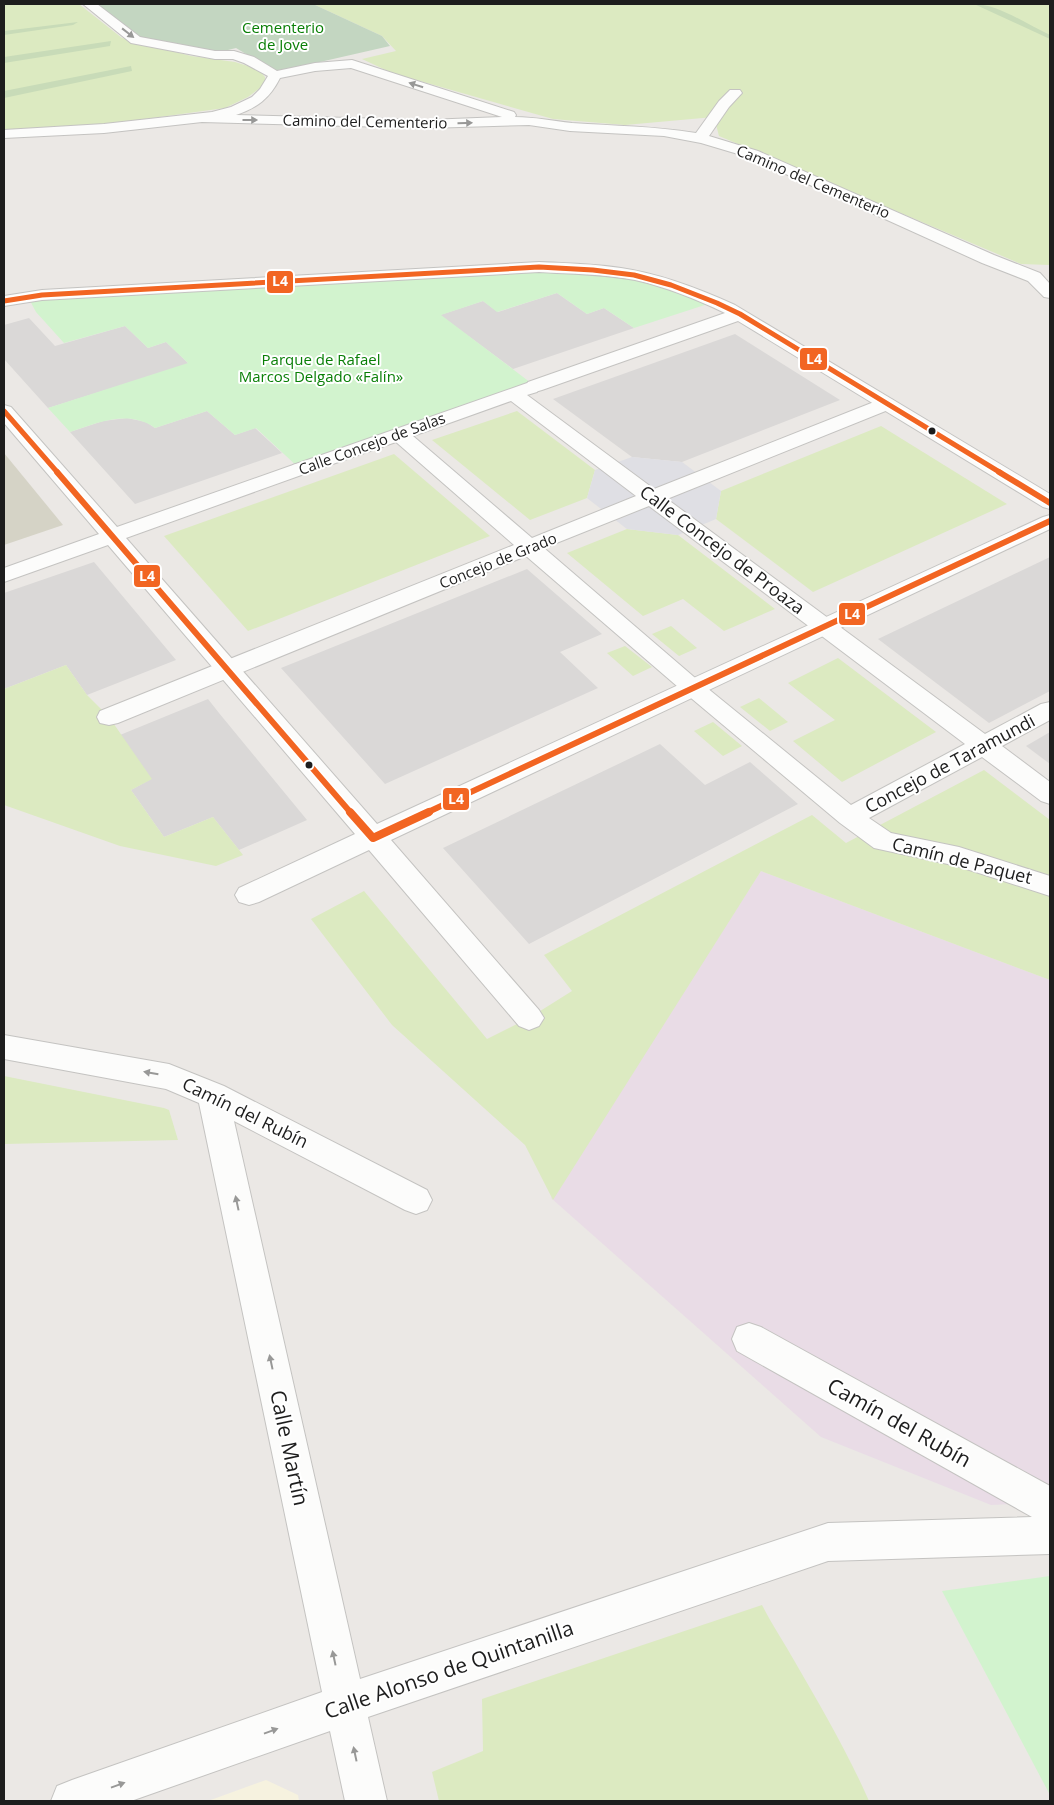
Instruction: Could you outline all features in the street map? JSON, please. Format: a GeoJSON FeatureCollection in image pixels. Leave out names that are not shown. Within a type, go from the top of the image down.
{"type":"FeatureCollection","features":[{"type":"Feature","properties":{"kind":"street"},"geometry":{"type":"LineString","coordinates":[[89,4],[136,40],[215,55],[234,55],[249,60],[275,75]]}},
{"type":"Feature","properties":{"kind":"street","name":"Camino del Cementerio"},"geometry":{"type":"LineString","coordinates":[[4,134],[130,127],[202,118],[232,110],[256,100],[268,89],[275,75],[315,67],[352,64],[529,121],[570,127],[664,132],[700,138],[753,154],[988,259],[1042,277],[1050,293]]}},
{"type":"Feature","properties":{"kind":"street"},"geometry":{"type":"LineString","coordinates":[[700,138],[734,92]]}},
{"type":"Feature","properties":{"kind":"street","name":"Camino del Cementerio"},"geometry":{"type":"LineString","coordinates":[[202,118],[427,124],[529,121]]}},
{"type":"Feature","properties":{"kind":"street"},"geometry":{"type":"LineString","coordinates":[[4,301],[52,295],[539,267],[589,269],[645,277],[693,292],[740,314],[1050,503]]}},
{"type":"Feature","properties":{"kind":"street","name":"Calle Concejo de Salas"},"geometry":{"type":"LineString","coordinates":[[4,575],[740,314]]}},
{"type":"Feature","properties":{"kind":"street","name":"Calle Concejo de Proaza"},"geometry":{"type":"LineString","coordinates":[[513,394],[1050,796]]}},
{"type":"Feature","properties":{"kind":"street","name":"Concejo de Grado"},"geometry":{"type":"LineString","coordinates":[[110,717],[530,548],[701,476],[886,404]]}},
{"type":"Feature","properties":{"kind":"street"},"geometry":{"type":"LineString","coordinates":[[4,411],[529,1018]]}},
{"type":"Feature","properties":{"kind":"street","name":"Camín de Paquet"},"geometry":{"type":"LineString","coordinates":[[400,435],[693,688],[849,818],[883,841],[959,857],[1050,886]]}},
{"type":"Feature","properties":{"kind":"street"},"geometry":{"type":"LineString","coordinates":[[249,895],[1050,522]]}},
{"type":"Feature","properties":{"kind":"street","name":"Concejo de Taramundi"},"geometry":{"type":"LineString","coordinates":[[849,818],[1050,710]]}},
{"type":"Feature","properties":{"kind":"street","name":"Camín del Rubín"},"geometry":{"type":"LineString","coordinates":[[4,1047],[169,1077],[213,1095],[416,1200]]}},
{"type":"Feature","properties":{"kind":"street","name":"Calle Martín"},"geometry":{"type":"LineString","coordinates":[[213,1095],[366,1801]]}},
{"type":"Feature","properties":{"kind":"street","name":"Camín del Rubín"},"geometry":{"type":"LineString","coordinates":[[749,1339],[1050,1506]]}},
{"type":"Feature","properties":{"kind":"street","name":"Calle Alonso de Quintanilla"},"geometry":{"type":"LineString","coordinates":[[72,1801],[345,1705],[828,1542],[1050,1535]]}},
{"type":"Feature","properties":{"kind":"shaded area"},"geometry":{"type":"Polygon","coordinates":[[[557,293],[587,314],[604,308],[634,328],[513,369],[440,315],[483,301],[498,312],[557,293]]]}},
{"type":"Feature","properties":{"kind":"shaded area"},"geometry":{"type":"Polygon","coordinates":[[[29,318],[55,346],[125,326],[148,348],[166,342],[189,364],[48,408],[4,359],[4,325],[29,318]]]}},
{"type":"Feature","properties":{"kind":"shaded area"},"geometry":{"type":"Polygon","coordinates":[[[735,334],[840,400],[682,462],[632,457],[553,399],[735,334]]]}},
{"type":"Feature","properties":{"kind":"shaded area"},"geometry":{"type":"Polygon","coordinates":[[[207,411],[235,435],[255,428],[282,453],[135,504],[70,432],[103,421],[127,418],[146,422],[155,428],[207,411]]]}},
{"type":"Feature","properties":{"kind":"shaded area"},"geometry":{"type":"Polygon","coordinates":[[[4,453],[63,525],[4,545],[4,453]]]}},
{"type":"Feature","properties":{"kind":"shaded area"},"geometry":{"type":"Polygon","coordinates":[[[632,457],[682,462],[721,491],[716,519],[678,535],[627,529],[587,498],[595,470],[632,457]]]}},
{"type":"Feature","properties":{"kind":"shaded area"},"geometry":{"type":"Polygon","coordinates":[[[1050,557],[1050,691],[989,723],[878,639],[1050,557]]]}},
{"type":"Feature","properties":{"kind":"shaded area"},"geometry":{"type":"Polygon","coordinates":[[[94,562],[176,660],[87,695],[66,665],[4,689],[4,593],[94,562]]]}},
{"type":"Feature","properties":{"kind":"shaded area"},"geometry":{"type":"Polygon","coordinates":[[[527,569],[602,634],[560,652],[598,688],[385,784],[281,668],[527,569]]]}},
{"type":"Feature","properties":{"kind":"shaded area"},"geometry":{"type":"Polygon","coordinates":[[[208,699],[307,820],[239,850],[213,817],[164,837],[131,790],[151,779],[120,735],[208,699]]]}},
{"type":"Feature","properties":{"kind":"shaded area"},"geometry":{"type":"Polygon","coordinates":[[[1050,732],[1050,764],[1026,746],[1050,732]]]}},
{"type":"Feature","properties":{"kind":"shaded area"},"geometry":{"type":"Polygon","coordinates":[[[660,744],[705,785],[750,762],[798,804],[529,944],[443,848],[660,744]]]}},
{"type":"Feature","properties":{"kind":"shaded area"},"geometry":{"type":"Polygon","coordinates":[[[761,871],[1050,980],[1050,1502],[991,1505],[821,1437],[551,1198],[761,871]]]}},
{"type":"Feature","properties":{"kind":"shaded area"},"geometry":{"type":"Polygon","coordinates":[[[266,1780],[298,1795],[299,1801],[208,1801],[266,1780]]]}},
{"type":"Feature","properties":{"kind":"green space"},"geometry":{"type":"Polygon","coordinates":[[[4,4],[79,4],[122,38],[191,56],[235,62],[258,69],[265,77],[265,84],[248,97],[225,108],[65,130],[4,130],[4,4]]]}},
{"type":"Feature","properties":{"kind":"green space","name":"Cementerio de Jove"},"geometry":{"type":"Polygon","coordinates":[[[97,4],[313,4],[382,36],[390,46],[276,72],[236,48],[216,53],[140,37],[97,4]]]}},
{"type":"Feature","properties":{"kind":"green space"},"geometry":{"type":"Polygon","coordinates":[[[313,4],[1050,4],[1050,265],[1021,264],[719,136],[714,117],[625,125],[553,119],[392,73],[362,59],[396,51],[382,36],[313,4]]]}},
{"type":"Feature","properties":{"kind":"green space"},"geometry":{"type":"Polygon","coordinates":[[[974,4],[993,7],[1003,11],[1050,35],[1050,39],[974,4]]]}},
{"type":"Feature","properties":{"kind":"green space"},"geometry":{"type":"Polygon","coordinates":[[[78,22],[73,25],[4,35],[4,31],[78,22]]]}},
{"type":"Feature","properties":{"kind":"green space"},"geometry":{"type":"Polygon","coordinates":[[[111,41],[110,46],[4,63],[4,57],[111,41]]]}},
{"type":"Feature","properties":{"kind":"green space"},"geometry":{"type":"Polygon","coordinates":[[[131,66],[132,71],[4,98],[4,91],[131,66]]]}},
{"type":"Feature","properties":{"kind":"green space","name":"Parque de Rafael Marcos Delgado «Falín»"},"geometry":{"type":"Polygon","coordinates":[[[539,267],[645,277],[714,302],[634,328],[604,308],[587,314],[557,293],[497,312],[483,301],[441,315],[535,386],[300,469],[256,428],[235,435],[207,411],[155,428],[135,419],[113,419],[70,432],[48,408],[188,363],[166,342],[148,348],[125,326],[64,343],[36,312],[28,297],[539,267]]]}},
{"type":"Feature","properties":{"kind":"green space"},"geometry":{"type":"Polygon","coordinates":[[[517,411],[595,470],[587,498],[530,520],[432,440],[517,411]]]}},
{"type":"Feature","properties":{"kind":"green space"},"geometry":{"type":"Polygon","coordinates":[[[881,426],[1007,504],[813,592],[716,519],[721,491],[881,426]]]}},
{"type":"Feature","properties":{"kind":"green space"},"geometry":{"type":"Polygon","coordinates":[[[394,454],[490,536],[248,631],[164,536],[394,454]]]}},
{"type":"Feature","properties":{"kind":"green space"},"geometry":{"type":"Polygon","coordinates":[[[627,529],[678,535],[775,609],[724,631],[683,599],[643,616],[567,553],[627,529]]]}},
{"type":"Feature","properties":{"kind":"green space"},"geometry":{"type":"Polygon","coordinates":[[[671,626],[697,648],[679,656],[652,634],[671,626]]]}},
{"type":"Feature","properties":{"kind":"green space"},"geometry":{"type":"Polygon","coordinates":[[[625,646],[652,667],[633,676],[607,653],[625,646]]]}},
{"type":"Feature","properties":{"kind":"green space"},"geometry":{"type":"Polygon","coordinates":[[[838,658],[936,732],[842,782],[793,741],[835,720],[788,683],[838,658]]]}},
{"type":"Feature","properties":{"kind":"green space"},"geometry":{"type":"Polygon","coordinates":[[[66,665],[87,695],[109,717],[152,779],[131,790],[164,837],[213,817],[243,855],[216,866],[120,846],[4,805],[4,689],[66,665]]]}},
{"type":"Feature","properties":{"kind":"green space"},"geometry":{"type":"Polygon","coordinates":[[[759,698],[788,722],[770,731],[740,707],[759,698]]]}},
{"type":"Feature","properties":{"kind":"green space"},"geometry":{"type":"Polygon","coordinates":[[[713,722],[742,746],[723,756],[694,731],[713,722]]]}},
{"type":"Feature","properties":{"kind":"green space"},"geometry":{"type":"Polygon","coordinates":[[[984,770],[1050,820],[1050,980],[761,871],[553,1200],[525,1145],[392,1025],[311,919],[364,891],[487,1039],[529,1018],[572,991],[544,955],[812,815],[846,843],[984,770]]]}},
{"type":"Feature","properties":{"kind":"green space"},"geometry":{"type":"Polygon","coordinates":[[[4,1076],[164,1108],[169,1110],[178,1140],[4,1144],[4,1076]]]}},
{"type":"Feature","properties":{"kind":"green space"},"geometry":{"type":"Polygon","coordinates":[[[1050,1576],[1050,1795],[942,1591],[1050,1576]]]}},
{"type":"Feature","properties":{"kind":"green space"},"geometry":{"type":"Polygon","coordinates":[[[762,1605],[834,1730],[869,1801],[439,1801],[432,1772],[483,1751],[482,1699],[762,1605]]]}},
{"type":"Feature","properties":{"kind":"transit line","name":"L4"},"geometry":{"type":"LineString","coordinates":[[4,301],[42,295],[539,267],[593,270],[634,275],[671,285],[740,314],[1050,503]]}},
{"type":"Feature","properties":{"kind":"transit line","name":"L4"},"geometry":{"type":"LineString","coordinates":[[4,411],[373,838],[1050,521]]}}]}
